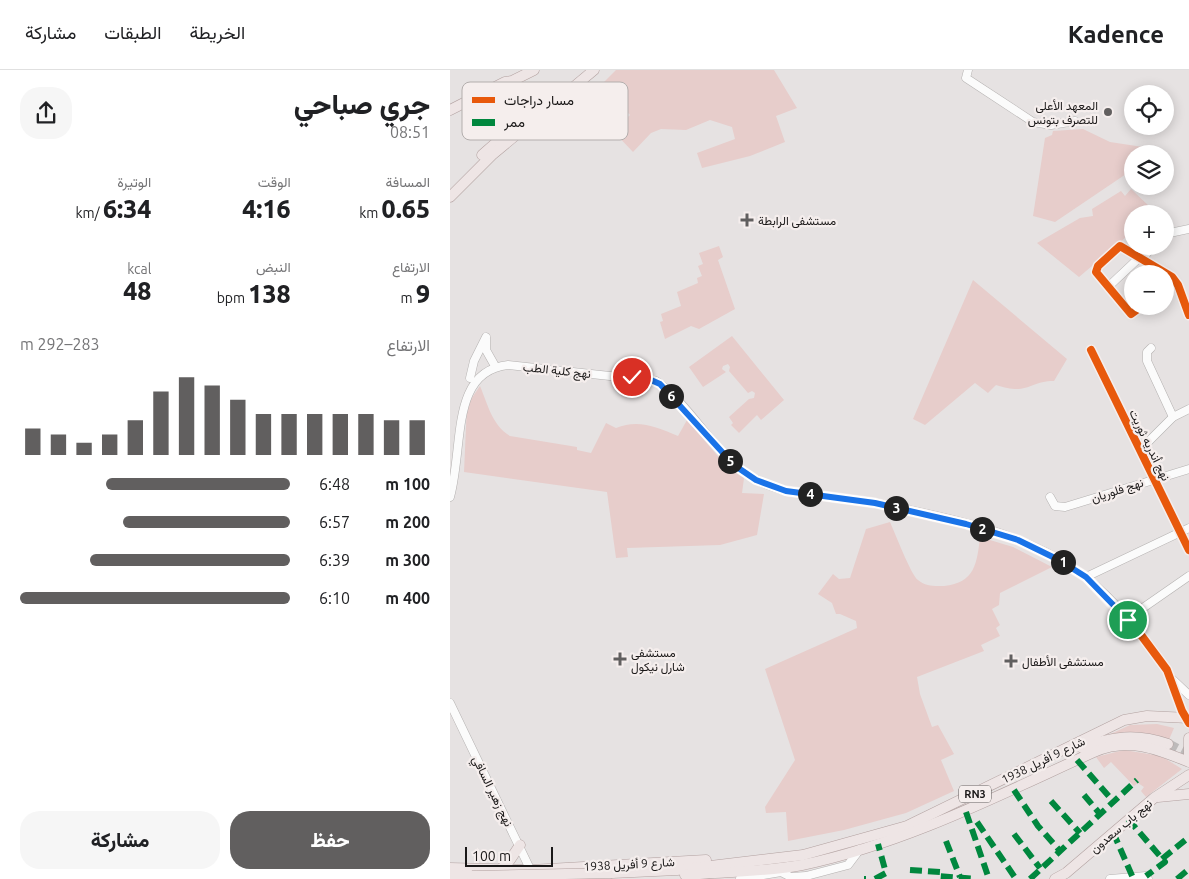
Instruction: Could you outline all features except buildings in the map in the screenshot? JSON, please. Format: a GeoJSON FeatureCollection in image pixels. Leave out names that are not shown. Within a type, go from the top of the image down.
{"type":"FeatureCollection","features":[{"type":"Feature","properties":{"kind":"main road"},"geometry":{"type":"LineString","coordinates":[[505,82],[512,81],[534,70]]}},
{"type":"Feature","properties":{"kind":"main road"},"geometry":{"type":"LineString","coordinates":[[568,82],[583,70]]}},
{"type":"Feature","properties":{"kind":"main road"},"geometry":{"type":"LineString","coordinates":[[579,82],[594,70]]}},
{"type":"Feature","properties":{"kind":"main road"},"geometry":{"type":"LineString","coordinates":[[450,110],[462,104]]}},
{"type":"Feature","properties":{"kind":"main road"},"geometry":{"type":"LineString","coordinates":[[450,117],[462,111]]}},
{"type":"Feature","properties":{"kind":"main road"},"geometry":{"type":"LineString","coordinates":[[450,188],[498,140]]}},
{"type":"Feature","properties":{"kind":"main road"},"geometry":{"type":"LineString","coordinates":[[450,197],[509,140]]}},
{"type":"Feature","properties":{"kind":"main road","name":"شارع 9 أفريل 1938"},"geometry":{"type":"LineString","coordinates":[[450,868],[501,869],[533,874],[552,869],[778,863],[803,865],[860,849],[909,830],[1120,722],[1139,716],[1187,716]]}},
{"type":"Feature","properties":{"kind":"main road","name":"شارع 9 أفريل 1938"},"geometry":{"type":"LineString","coordinates":[[909,830],[1104,739],[1139,737],[1167,746]]}},
{"type":"Feature","properties":{"kind":"main road"},"geometry":{"type":"LineString","coordinates":[[1189,738],[1187,745],[1189,755]]}},
{"type":"Feature","properties":{"kind":"main road","name":"شارع 9 أفريل 1938"},"geometry":{"type":"LineString","coordinates":[[707,879],[950,819],[1105,748],[1138,744],[1154,748],[1189,763]]}},
{"type":"Feature","properties":{"kind":"main road","name":"نهج باب سعدون"},"geometry":{"type":"LineString","coordinates":[[1055,879],[1068,876],[1154,798],[1189,775]]}},
{"type":"Feature","properties":{"kind":"main road"},"geometry":{"type":"LineString","coordinates":[[1154,798],[1189,794]]}},
{"type":"Feature","properties":{"kind":"main road"},"geometry":{"type":"LineString","coordinates":[[501,869],[520,845]]}},
{"type":"Feature","properties":{"kind":"main road","name":"شارع 9 أفريل 1938"},"geometry":{"type":"LineString","coordinates":[[450,875],[616,876],[778,863]]}},
{"type":"Feature","properties":{"kind":"main road"},"geometry":{"type":"LineString","coordinates":[[544,879],[552,869]]}},
{"type":"Feature","properties":{"kind":"street"},"geometry":{"type":"LineString","coordinates":[[968,70],[966,78],[1033,122],[1051,124],[1075,121]]}},
{"type":"Feature","properties":{"kind":"street"},"geometry":{"type":"LineString","coordinates":[[1174,232],[1189,229]]}},
{"type":"Feature","properties":{"kind":"street"},"geometry":{"type":"LineString","coordinates":[[1124,305],[1095,270],[1120,246],[1153,265]]}},
{"type":"Feature","properties":{"kind":"street"},"geometry":{"type":"LineString","coordinates":[[1108,287],[1142,257]]}},
{"type":"Feature","properties":{"kind":"street"},"geometry":{"type":"LineString","coordinates":[[1174,280],[1178,285],[1189,314]]}},
{"type":"Feature","properties":{"kind":"street"},"geometry":{"type":"LineString","coordinates":[[450,497],[454,480],[458,408],[461,395],[470,378],[474,361],[486,337],[486,350],[495,366]]}},
{"type":"Feature","properties":{"kind":"street"},"geometry":{"type":"LineString","coordinates":[[1151,348],[1148,352],[1147,361],[1173,417]]}},
{"type":"Feature","properties":{"kind":"street","name":"نهج أندريه ثوريت"},"geometry":{"type":"LineString","coordinates":[[1091,350],[1189,550]]}},
{"type":"Feature","properties":{"kind":"street","name":"نهج كلية الطب"},"geometry":{"type":"LineString","coordinates":[[470,378],[486,368],[508,365],[656,381],[734,465],[756,480],[786,491],[875,503],[992,531],[1035,547],[1086,577],[1141,634],[1170,677]]}},
{"type":"Feature","properties":{"kind":"street"},"geometry":{"type":"LineString","coordinates":[[1140,450],[1173,417],[1189,409]]}},
{"type":"Feature","properties":{"kind":"street","name":"نهج فلوريان"},"geometry":{"type":"LineString","coordinates":[[1050,497],[1055,506],[1065,506],[1189,468]]}},
{"type":"Feature","properties":{"kind":"street"},"geometry":{"type":"LineString","coordinates":[[1086,577],[1189,528]]}},
{"type":"Feature","properties":{"kind":"street"},"geometry":{"type":"LineString","coordinates":[[1140,610],[1189,576]]}},
{"type":"Feature","properties":{"kind":"street"},"geometry":{"type":"LineString","coordinates":[[1170,677],[1189,695]]}},
{"type":"Feature","properties":{"kind":"street"},"geometry":{"type":"LineString","coordinates":[[1170,677],[1187,716]]}},
{"type":"Feature","properties":{"kind":"street","name":"نهج زهير السافي"},"geometry":{"type":"LineString","coordinates":[[450,703],[533,874]]}},
{"type":"Feature","properties":{"kind":"street"},"geometry":{"type":"LineString","coordinates":[[740,879],[781,872],[790,877],[806,876],[848,865],[860,849]]}},
{"type":"Feature","properties":{"kind":"street"},"geometry":{"type":"LineString","coordinates":[[1110,879],[1146,876],[1148,879]]}},
{"type":"Feature","properties":{"kind":"shaded area"},"geometry":{"type":"Polygon","coordinates":[[[616,70],[774,70],[797,108],[776,116],[785,142],[750,156],[702,168],[697,153],[735,139],[732,127],[710,120],[686,130],[661,129],[651,133],[633,152],[622,140],[628,140],[628,117],[630,115],[628,113],[628,82],[604,82],[616,70]]]}},
{"type":"Feature","properties":{"kind":"shaded area"},"geometry":{"type":"Polygon","coordinates":[[[1083,129],[1110,142],[1130,145],[1124,145],[1124,175],[1055,222],[1033,216],[1045,138],[1052,135],[1053,131],[1083,129]]]}},
{"type":"Feature","properties":{"kind":"shaded area"},"geometry":{"type":"Polygon","coordinates":[[[1121,191],[1125,196],[1137,195],[1148,205],[1124,205],[1124,239],[1079,277],[1037,243],[1080,218],[1093,216],[1092,209],[1121,191]]]}},
{"type":"Feature","properties":{"kind":"shaded area"},"geometry":{"type":"Polygon","coordinates":[[[719,246],[723,257],[718,260],[735,309],[699,329],[691,326],[665,339],[660,322],[663,321],[661,314],[681,306],[677,292],[698,283],[697,278],[702,276],[698,266],[703,264],[699,253],[719,246]]]}},
{"type":"Feature","properties":{"kind":"shaded area"},"geometry":{"type":"Polygon","coordinates":[[[973,280],[1067,359],[1054,381],[1039,383],[1022,389],[996,385],[988,393],[975,383],[925,425],[913,419],[973,280]]]}},
{"type":"Feature","properties":{"kind":"shaded area"},"geometry":{"type":"Polygon","coordinates":[[[732,336],[784,400],[761,420],[757,415],[739,433],[731,425],[733,423],[729,417],[749,399],[754,398],[755,393],[752,391],[748,393],[729,371],[730,367],[728,364],[723,366],[722,369],[726,372],[703,387],[689,367],[732,336]]]}},
{"type":"Feature","properties":{"kind":"shaded area"},"geometry":{"type":"Polygon","coordinates":[[[480,386],[495,420],[510,436],[577,447],[577,450],[591,453],[606,423],[616,428],[632,424],[647,425],[678,436],[687,420],[728,468],[744,478],[742,493],[764,494],[757,535],[720,545],[627,548],[628,557],[616,558],[607,492],[464,472],[467,405],[480,386]]]}},
{"type":"Feature","properties":{"kind":"shaded area"},"geometry":{"type":"Polygon","coordinates":[[[890,522],[915,577],[927,585],[944,586],[954,584],[968,576],[975,563],[980,537],[1013,547],[1052,567],[1000,593],[999,605],[992,609],[1000,625],[996,628],[1000,636],[981,645],[984,651],[917,677],[920,694],[932,727],[938,725],[954,754],[941,760],[954,791],[906,813],[844,830],[788,841],[786,812],[766,813],[765,807],[795,760],[765,669],[857,628],[856,621],[836,614],[832,603],[818,594],[833,574],[839,579],[850,578],[866,529],[890,522]]]}},
{"type":"Feature","properties":{"kind":"shaded area"},"geometry":{"type":"Polygon","coordinates":[[[1157,724],[1174,728],[1168,742],[1104,737],[1130,725],[1157,724]]]}},
{"type":"Feature","properties":{"kind":"shaded area"},"geometry":{"type":"Polygon","coordinates":[[[1124,750],[1161,756],[1182,769],[1146,797],[1141,791],[1144,787],[1138,783],[1134,786],[1111,762],[1104,768],[1096,757],[1124,750]]]}},
{"type":"Feature","properties":{"kind":"tunnel"},"geometry":{"type":"LineString","coordinates":[[1168,744],[1189,755]]}},
{"type":"Feature","properties":{"kind":"marked path"},"geometry":{"type":"LineString","coordinates":[[1077,760],[1113,801]]}},
{"type":"Feature","properties":{"kind":"marked path"},"geometry":{"type":"LineString","coordinates":[[1030,879],[1137,780]]}},
{"type":"Feature","properties":{"kind":"marked path"},"geometry":{"type":"LineString","coordinates":[[1014,790],[1038,826],[1060,851]]}},
{"type":"Feature","properties":{"kind":"marked path"},"geometry":{"type":"LineString","coordinates":[[1084,795],[1100,814]]}},
{"type":"Feature","properties":{"kind":"marked path"},"geometry":{"type":"LineString","coordinates":[[1051,801],[1080,833]]}},
{"type":"Feature","properties":{"kind":"marked path"},"geometry":{"type":"LineString","coordinates":[[966,812],[989,879]]}},
{"type":"Feature","properties":{"kind":"marked path"},"geometry":{"type":"LineString","coordinates":[[1128,819],[1165,862],[1146,876]]}},
{"type":"Feature","properties":{"kind":"marked path"},"geometry":{"type":"LineString","coordinates":[[977,822],[1016,879]]}},
{"type":"Feature","properties":{"kind":"marked path"},"geometry":{"type":"LineString","coordinates":[[1113,832],[1133,878]]}},
{"type":"Feature","properties":{"kind":"marked path"},"geometry":{"type":"LineString","coordinates":[[1014,834],[1040,868]]}},
{"type":"Feature","properties":{"kind":"marked path"},"geometry":{"type":"LineString","coordinates":[[1162,859],[1189,837]]}},
{"type":"Feature","properties":{"kind":"marked path"},"geometry":{"type":"LineString","coordinates":[[946,841],[960,877]]}},
{"type":"Feature","properties":{"kind":"marked path"},"geometry":{"type":"LineString","coordinates":[[875,879],[886,873],[878,844]]}},
{"type":"Feature","properties":{"kind":"marked path"},"geometry":{"type":"LineString","coordinates":[[1177,879],[1189,869]]}},
{"type":"Feature","properties":{"kind":"marked path"},"geometry":{"type":"LineString","coordinates":[[910,870],[940,872],[939,876],[976,879]]}},
{"type":"Feature","properties":{"kind":"cycle path"},"geometry":{"type":"LineString","coordinates":[[1124,306],[1096,272],[1098,266],[1120,246],[1152,265]]}},
{"type":"Feature","properties":{"kind":"cycle path"},"geometry":{"type":"LineString","coordinates":[[1174,280],[1178,285],[1189,315]]}},
{"type":"Feature","properties":{"kind":"cycle path"},"geometry":{"type":"LineString","coordinates":[[1091,350],[1189,550]]}},
{"type":"Feature","properties":{"kind":"cycle path"},"geometry":{"type":"LineString","coordinates":[[787,491],[875,503],[966,524],[1018,540],[1059,560],[1086,577],[1141,635],[1167,670],[1182,711],[1189,723]]}},
{"type":"Feature","properties":{"kind":"place","name":"المعهد الأعلى للتصرف بتونس"},"geometry":{"type":"Point","coordinates":[1108,112]}},
{"type":"Feature","properties":{"kind":"place","name":"مستشفى الرابطة"},"geometry":{"type":"Point","coordinates":[747,220]}},
{"type":"Feature","properties":{"kind":"place","name":"مستشفى شارل نيكول"},"geometry":{"type":"Point","coordinates":[620,659]}},
{"type":"Feature","properties":{"kind":"place","name":"مستشفى الأطفال"},"geometry":{"type":"Point","coordinates":[1011,661]}},
{"type":"Feature","properties":{"kind":"route"},"geometry":{"type":"LineString","coordinates":[[632,377],[656,381],[660,384],[734,465],[756,480],[786,491],[839,497],[900,508],[992,531],[1018,540],[1059,560],[1086,577],[1128,620]]}}]}
